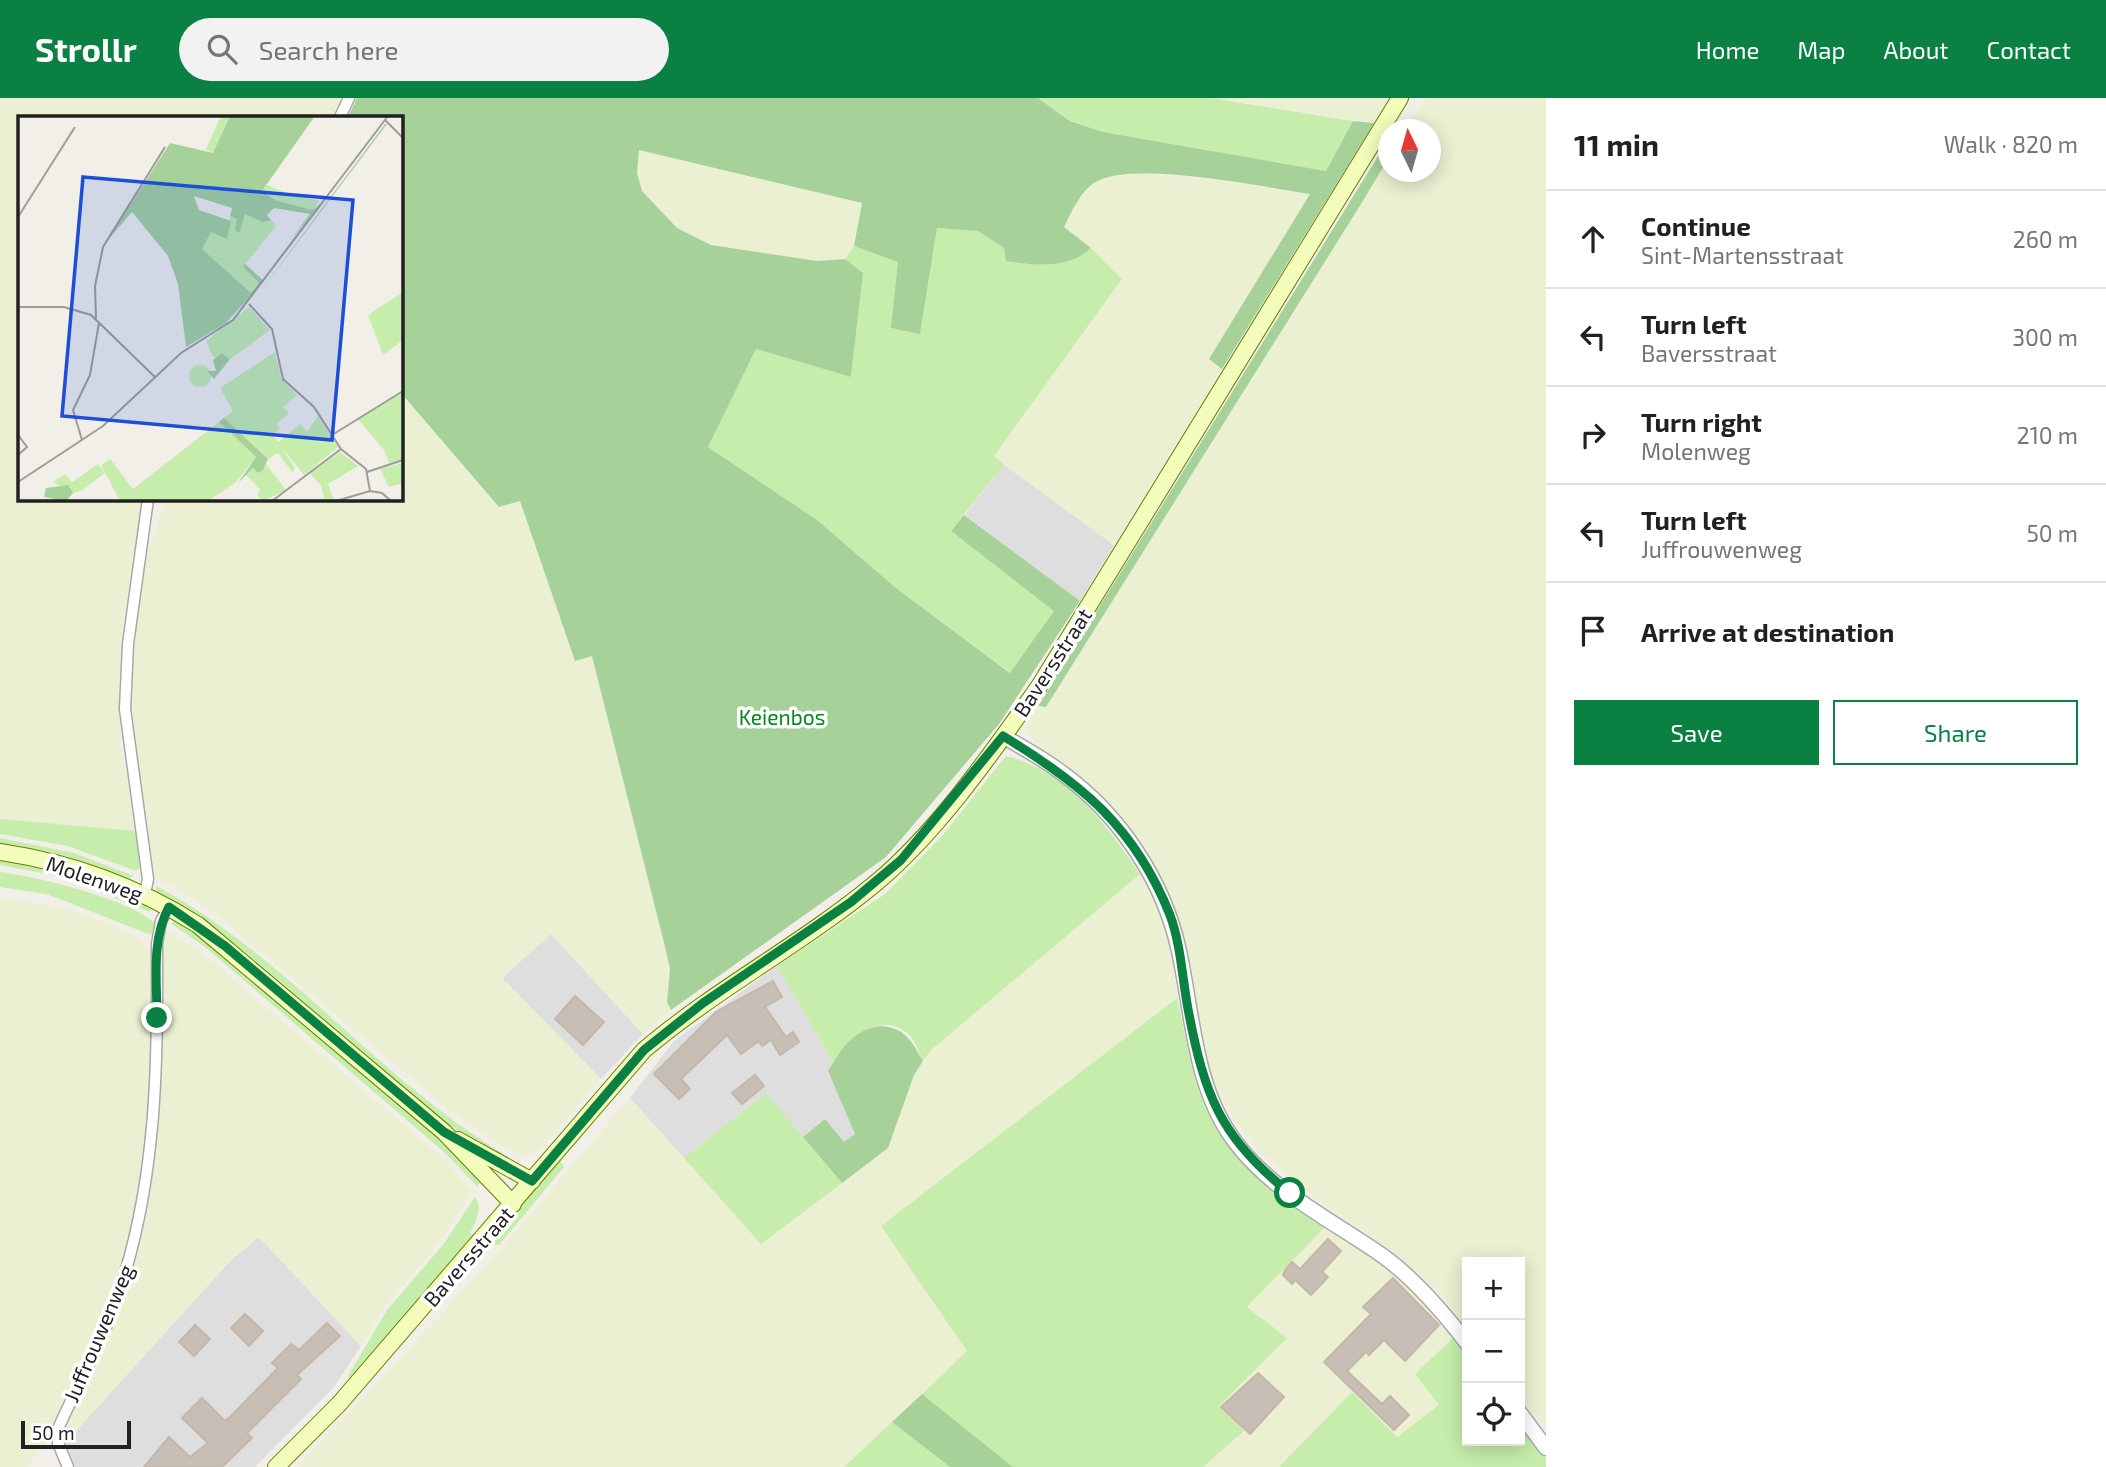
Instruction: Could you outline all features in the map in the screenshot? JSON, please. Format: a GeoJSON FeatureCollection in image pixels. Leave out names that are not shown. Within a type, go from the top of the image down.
{"type":"FeatureCollection","features":[{"type":"Feature","properties":{"kind":"main road","name":"Baversstraat"},"geometry":{"type":"LineString","coordinates":[[276,1467],[339,1404],[644,1050],[703,1003],[851,902],[901,860],[1003,736],[1047,673],[1400,98]]}},
{"type":"Feature","properties":{"kind":"main road","name":"Molenweg"},"geometry":{"type":"LineString","coordinates":[[0,852],[77,867],[145,894],[169,907],[225,946],[444,1132],[513,1204]]}},
{"type":"Feature","properties":{"kind":"main road","name":"Molenweg"},"geometry":{"type":"LineString","coordinates":[[444,1132],[532,1181]]}},
{"type":"Feature","properties":{"kind":"street"},"geometry":{"type":"LineString","coordinates":[[340,116],[349,98]]}},
{"type":"Feature","properties":{"kind":"street"},"geometry":{"type":"LineString","coordinates":[[145,894],[148,880],[125,709],[130,630],[148,500]]}},
{"type":"Feature","properties":{"kind":"street"},"geometry":{"type":"LineString","coordinates":[[1003,736],[1062,772],[1100,805],[1149,870],[1170,916],[1180,951],[1188,1009],[1206,1086],[1237,1144],[1290,1193],[1386,1258],[1423,1291],[1462,1337]]}},
{"type":"Feature","properties":{"kind":"street","name":"Juffrouwenweg"},"geometry":{"type":"LineString","coordinates":[[68,1467],[58,1443],[58,1429],[119,1295],[140,1222],[152,1152],[157,944],[161,921],[169,907]]}},
{"type":"Feature","properties":{"kind":"street"},"geometry":{"type":"LineString","coordinates":[[1525,1419],[1544,1442]]}},
{"type":"Feature","properties":{"kind":"shaded area"},"geometry":{"type":"Polygon","coordinates":[[[1004,464],[1114,545],[1080,601],[965,515],[1004,464]]]}},
{"type":"Feature","properties":{"kind":"shaded area"},"geometry":{"type":"Polygon","coordinates":[[[551,934],[643,1034],[601,1079],[502,978],[551,934]]]}},
{"type":"Feature","properties":{"kind":"shaded area"},"geometry":{"type":"Polygon","coordinates":[[[777,966],[833,1062],[828,1071],[856,1134],[844,1142],[825,1119],[803,1137],[766,1093],[684,1158],[630,1098],[674,1041],[777,966]]]}},
{"type":"Feature","properties":{"kind":"shaded area"},"geometry":{"type":"Polygon","coordinates":[[[259,1237],[361,1346],[333,1388],[255,1467],[75,1467],[65,1443],[232,1259],[259,1237]]]}},
{"type":"Feature","properties":{"kind":"green space"},"geometry":{"type":"Polygon","coordinates":[[[0,98],[341,98],[332,116],[18,116],[18,500],[143,500],[119,646],[119,736],[137,831],[0,819],[0,98]]]}},
{"type":"Feature","properties":{"kind":"green space","name":"Keienbos"},"geometry":{"type":"Polygon","coordinates":[[[357,98],[1038,98],[1070,121],[1103,132],[1326,171],[1353,121],[1374,123],[1222,369],[1209,359],[1310,194],[1172,175],[1119,175],[1100,180],[1083,194],[1064,227],[1091,248],[1062,263],[1028,264],[1006,261],[1004,248],[978,231],[937,228],[920,334],[891,328],[898,262],[854,246],[862,203],[639,150],[637,173],[642,191],[677,228],[711,245],[817,261],[845,259],[863,273],[851,377],[756,349],[708,447],[817,520],[896,588],[1010,673],[1054,611],[951,531],[964,515],[1080,601],[999,724],[886,857],[671,1010],[667,1002],[670,969],[592,656],[575,661],[520,501],[499,507],[402,394],[402,116],[348,116],[357,98]]]}},
{"type":"Feature","properties":{"kind":"green space"},"geometry":{"type":"Polygon","coordinates":[[[1038,98],[1211,98],[1353,121],[1326,171],[1103,132],[1071,121],[1038,98]]]}},
{"type":"Feature","properties":{"kind":"green space"},"geometry":{"type":"Polygon","coordinates":[[[1211,98],[1389,98],[1374,123],[1211,98]]]}},
{"type":"Feature","properties":{"kind":"green space"},"geometry":{"type":"Polygon","coordinates":[[[1426,98],[1546,98],[1546,1425],[1543,1425],[1525,1402],[1525,1257],[1462,1257],[1462,1320],[1435,1288],[1394,1252],[1319,1202],[1256,1149],[1228,1110],[1213,1079],[1200,1032],[1193,973],[1180,923],[1149,852],[1119,813],[1085,779],[1038,747],[1025,731],[1038,706],[1046,707],[1378,175],[1378,182],[1441,182],[1441,119],[1413,119],[1426,98]]]}},
{"type":"Feature","properties":{"kind":"green space"},"geometry":{"type":"Polygon","coordinates":[[[639,150],[862,203],[854,246],[845,259],[817,261],[711,245],[676,228],[642,191],[637,173],[639,150]]]}},
{"type":"Feature","properties":{"kind":"green space"},"geometry":{"type":"Polygon","coordinates":[[[1378,156],[1378,176],[1361,204],[1046,707],[1038,706],[1378,156]]]}},
{"type":"Feature","properties":{"kind":"green space"},"geometry":{"type":"Polygon","coordinates":[[[1135,173],[1224,181],[1310,195],[1209,359],[1222,369],[1114,545],[993,457],[1122,280],[1064,227],[1078,200],[1098,180],[1135,173]]]}},
{"type":"Feature","properties":{"kind":"green space"},"geometry":{"type":"Polygon","coordinates":[[[937,228],[978,231],[1004,248],[1007,261],[1062,263],[1073,260],[1091,248],[1122,279],[994,456],[1004,464],[951,531],[1055,611],[1011,673],[896,588],[817,520],[708,447],[756,349],[851,377],[863,274],[845,259],[854,246],[899,262],[891,328],[920,333],[937,228]]]}},
{"type":"Feature","properties":{"kind":"green space"},"geometry":{"type":"Polygon","coordinates":[[[402,394],[499,507],[520,501],[575,661],[592,655],[670,969],[667,1002],[671,1010],[643,1034],[551,934],[502,978],[601,1079],[538,1152],[513,1153],[463,1121],[212,911],[155,876],[131,713],[131,682],[142,569],[167,500],[402,500],[402,394]]]}},
{"type":"Feature","properties":{"kind":"green space"},"geometry":{"type":"Polygon","coordinates":[[[1006,756],[1028,763],[1067,787],[1099,819],[1140,874],[931,1050],[923,1061],[910,1036],[900,1028],[889,1025],[877,1026],[856,1036],[833,1062],[777,966],[885,894],[941,837],[1006,756]]]}},
{"type":"Feature","properties":{"kind":"green space"},"geometry":{"type":"Polygon","coordinates":[[[0,819],[137,831],[142,866],[136,871],[68,846],[0,834],[0,819]]]}},
{"type":"Feature","properties":{"kind":"green space"},"geometry":{"type":"Polygon","coordinates":[[[0,838],[74,853],[134,876],[129,878],[51,852],[0,844],[0,838]]]}},
{"type":"Feature","properties":{"kind":"green space"},"geometry":{"type":"Polygon","coordinates":[[[0,859],[78,878],[152,907],[150,912],[62,877],[0,865],[0,859]]]}},
{"type":"Feature","properties":{"kind":"green space"},"geometry":{"type":"Polygon","coordinates":[[[0,872],[82,890],[128,907],[155,924],[151,935],[47,894],[0,887],[0,872]]]}},
{"type":"Feature","properties":{"kind":"green space"},"geometry":{"type":"Polygon","coordinates":[[[1140,874],[1160,914],[1171,950],[1177,998],[882,1226],[968,1351],[844,1467],[298,1467],[488,1264],[630,1098],[761,1244],[888,1148],[914,1075],[931,1050],[1140,874]]]}},
{"type":"Feature","properties":{"kind":"green space"},"geometry":{"type":"Polygon","coordinates":[[[156,886],[203,914],[247,946],[415,1090],[458,1124],[504,1154],[502,1158],[456,1129],[412,1096],[246,953],[202,920],[156,891],[156,886]]]}},
{"type":"Feature","properties":{"kind":"green space"},"geometry":{"type":"Polygon","coordinates":[[[0,897],[68,909],[117,927],[140,939],[151,953],[154,990],[149,1136],[132,1228],[117,1287],[52,1435],[27,1467],[0,1467],[0,897]]]}},
{"type":"Feature","properties":{"kind":"green space"},"geometry":{"type":"Polygon","coordinates":[[[174,920],[211,945],[436,1137],[481,1182],[477,1186],[444,1152],[204,946],[171,924],[174,920]]]}},
{"type":"Feature","properties":{"kind":"green space"},"geometry":{"type":"Polygon","coordinates":[[[166,930],[199,950],[436,1152],[473,1191],[441,1241],[384,1308],[361,1346],[259,1237],[232,1259],[65,1443],[64,1430],[126,1289],[143,1231],[158,1145],[164,979],[162,932],[166,930]]]}},
{"type":"Feature","properties":{"kind":"green space"},"geometry":{"type":"Polygon","coordinates":[[[1177,998],[1198,1090],[1213,1123],[1254,1174],[1325,1227],[1247,1307],[1287,1338],[1219,1406],[1244,1431],[1203,1467],[1013,1467],[922,1394],[967,1351],[881,1226],[1177,998]]]}},
{"type":"Feature","properties":{"kind":"green space"},"geometry":{"type":"Polygon","coordinates":[[[879,1026],[895,1029],[907,1036],[923,1061],[914,1075],[888,1148],[842,1183],[803,1137],[825,1119],[844,1142],[855,1134],[828,1071],[854,1037],[879,1026]]]}},
{"type":"Feature","properties":{"kind":"green space"},"geometry":{"type":"Polygon","coordinates":[[[766,1093],[842,1183],[761,1244],[684,1158],[766,1093]]]}},
{"type":"Feature","properties":{"kind":"green space"},"geometry":{"type":"Polygon","coordinates":[[[560,1160],[564,1167],[499,1245],[492,1245],[490,1243],[560,1160]]]}},
{"type":"Feature","properties":{"kind":"green space"},"geometry":{"type":"Polygon","coordinates":[[[475,1197],[479,1210],[470,1233],[475,1236],[351,1378],[348,1376],[387,1310],[443,1245],[475,1197]]]}},
{"type":"Feature","properties":{"kind":"green space"},"geometry":{"type":"Polygon","coordinates":[[[1325,1227],[1381,1263],[1433,1309],[1455,1336],[1440,1404],[1396,1437],[1352,1392],[1279,1467],[1203,1467],[1244,1431],[1219,1406],[1286,1338],[1247,1308],[1325,1227]]]}},
{"type":"Feature","properties":{"kind":"green space"},"geometry":{"type":"Polygon","coordinates":[[[1455,1336],[1462,1346],[1462,1446],[1525,1446],[1525,1431],[1546,1459],[1546,1467],[1279,1467],[1352,1392],[1397,1437],[1439,1405],[1415,1374],[1455,1336]]]}},
{"type":"Feature","properties":{"kind":"green space"},"geometry":{"type":"Polygon","coordinates":[[[922,1394],[1013,1467],[950,1467],[892,1422],[922,1394]]]}},
{"type":"Feature","properties":{"kind":"green space"},"geometry":{"type":"Polygon","coordinates":[[[892,1422],[950,1467],[844,1467],[892,1422]]]}},
{"type":"Feature","properties":{"kind":"building"},"geometry":{"type":"Polygon","coordinates":[[[773,981],[782,997],[765,1007],[786,1037],[793,1032],[799,1042],[780,1055],[771,1040],[762,1046],[759,1041],[741,1054],[727,1035],[681,1079],[690,1089],[679,1099],[654,1074],[716,1012],[773,981]]]}},
{"type":"Feature","properties":{"kind":"building"},"geometry":{"type":"Polygon","coordinates":[[[575,996],[604,1022],[583,1045],[555,1019],[575,996]]]}},
{"type":"Feature","properties":{"kind":"building"},"geometry":{"type":"Polygon","coordinates":[[[755,1075],[764,1086],[742,1104],[732,1093],[755,1075]]]}},
{"type":"Feature","properties":{"kind":"building"},"geometry":{"type":"Polygon","coordinates":[[[1328,1239],[1341,1251],[1322,1272],[1328,1277],[1311,1295],[1295,1280],[1292,1284],[1283,1275],[1292,1262],[1300,1269],[1328,1239]]]}},
{"type":"Feature","properties":{"kind":"building"},"geometry":{"type":"Polygon","coordinates":[[[1393,1278],[1439,1325],[1405,1361],[1384,1340],[1369,1355],[1366,1352],[1347,1371],[1382,1404],[1390,1396],[1409,1415],[1394,1430],[1324,1362],[1371,1314],[1363,1307],[1393,1278]]]}},
{"type":"Feature","properties":{"kind":"building"},"geometry":{"type":"Polygon","coordinates":[[[245,1314],[263,1331],[249,1346],[231,1328],[245,1314]]]}},
{"type":"Feature","properties":{"kind":"building"},"geometry":{"type":"Polygon","coordinates":[[[327,1323],[340,1336],[297,1375],[301,1379],[247,1433],[252,1438],[222,1467],[144,1467],[169,1437],[190,1457],[208,1443],[182,1418],[202,1398],[225,1421],[278,1368],[272,1363],[291,1344],[299,1350],[327,1323]]]}},
{"type":"Feature","properties":{"kind":"building"},"geometry":{"type":"Polygon","coordinates":[[[195,1325],[210,1339],[194,1356],[179,1342],[195,1325]]]}},
{"type":"Feature","properties":{"kind":"building"},"geometry":{"type":"Polygon","coordinates":[[[1258,1373],[1284,1397],[1250,1434],[1221,1407],[1258,1373]]]}},
{"type":"Feature","properties":{"kind":"route"},"geometry":{"type":"LineString","coordinates":[[157,1018],[157,944],[161,921],[169,907],[225,946],[444,1132],[532,1181],[644,1050],[703,1003],[851,902],[901,860],[1003,736],[1062,772],[1100,805],[1149,870],[1170,916],[1180,951],[1188,1009],[1206,1086],[1225,1128],[1237,1144],[1264,1173],[1290,1193]]}}]}
